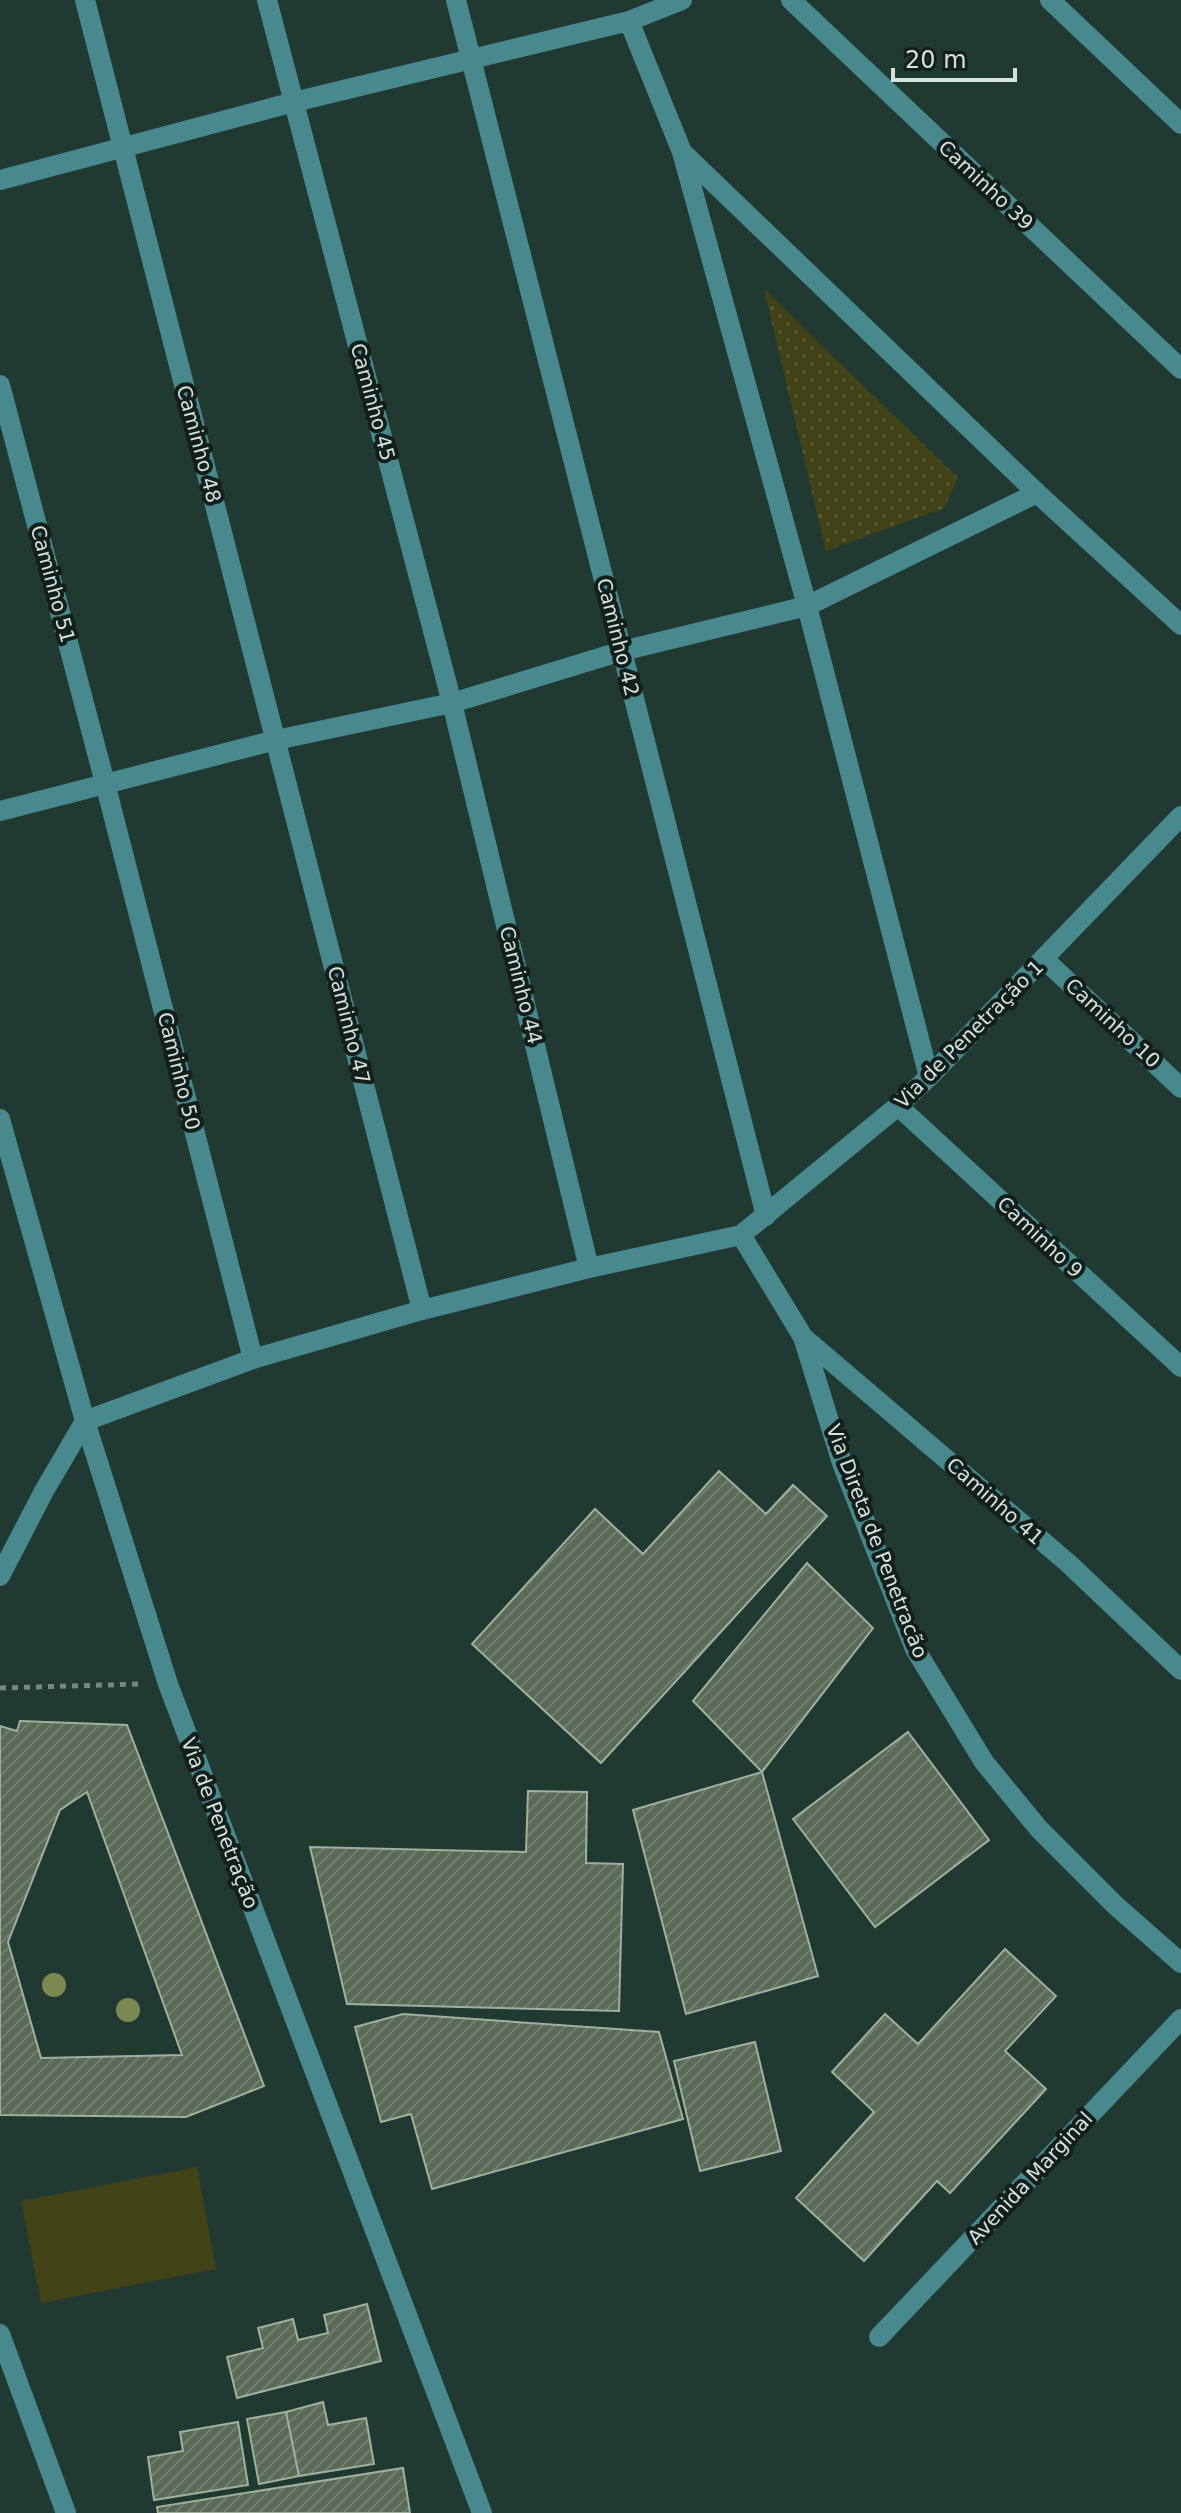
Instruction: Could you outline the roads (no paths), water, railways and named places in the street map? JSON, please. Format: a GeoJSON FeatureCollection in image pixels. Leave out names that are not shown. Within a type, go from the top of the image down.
{"type":"FeatureCollection","features":[{"type":"Feature","properties":{"kind":"street","name":"Caminho 48"},"geometry":{"type":"LineString","coordinates":[[85,0],[276,740]]}},
{"type":"Feature","properties":{"kind":"street","name":"Caminho 45"},"geometry":{"type":"LineString","coordinates":[[267,0],[452,703]]}},
{"type":"Feature","properties":{"kind":"street","name":"Caminho 42"},"geometry":{"type":"LineString","coordinates":[[456,0],[766,1216]]}},
{"type":"Feature","properties":{"kind":"street"},"geometry":{"type":"LineString","coordinates":[[0,180],[294,102],[629,21],[678,0]]}},
{"type":"Feature","properties":{"kind":"street","name":"Caminho 39"},"geometry":{"type":"LineString","coordinates":[[791,0],[1181,369]]}},
{"type":"Feature","properties":{"kind":"street"},"geometry":{"type":"LineString","coordinates":[[1050,0],[1181,124]]}},
{"type":"Feature","properties":{"kind":"street"},"geometry":{"type":"LineString","coordinates":[[629,21],[682,152],[807,606],[929,1077]]}},
{"type":"Feature","properties":{"kind":"street"},"geometry":{"type":"LineString","coordinates":[[682,152],[1037,493],[1181,625]]}},
{"type":"Feature","properties":{"kind":"street","name":"Caminho 51"},"geometry":{"type":"LineString","coordinates":[[0,385],[105,783]]}},
{"type":"Feature","properties":{"kind":"street"},"geometry":{"type":"LineString","coordinates":[[0,811],[276,740],[452,703],[622,651],[807,606],[1037,493]]}},
{"type":"Feature","properties":{"kind":"street","name":"Caminho 44"},"geometry":{"type":"LineString","coordinates":[[452,703],[589,1268]]}},
{"type":"Feature","properties":{"kind":"street","name":"Caminho 47"},"geometry":{"type":"LineString","coordinates":[[276,740],[422,1310]]}},
{"type":"Feature","properties":{"kind":"street","name":"Caminho 50"},"geometry":{"type":"LineString","coordinates":[[105,783],[253,1359]]}},
{"type":"Feature","properties":{"kind":"street","name":"Via de Penetração 1"},"geometry":{"type":"LineString","coordinates":[[741,1235],[929,1077],[1181,816]]}},
{"type":"Feature","properties":{"kind":"street","name":"Caminho 10"},"geometry":{"type":"LineString","coordinates":[[1044,959],[1181,1088]]}},
{"type":"Feature","properties":{"kind":"street","name":"Caminho 9"},"geometry":{"type":"LineString","coordinates":[[898,1106],[1181,1367]]}},
{"type":"Feature","properties":{"kind":"street","name":"Via de Penetração"},"geometry":{"type":"LineString","coordinates":[[0,1119],[85,1421],[168,1684],[482,2513]]}},
{"type":"Feature","properties":{"kind":"street"},"geometry":{"type":"LineString","coordinates":[[0,1576],[85,1421],[253,1359],[422,1310],[589,1268],[741,1235]]}},
{"type":"Feature","properties":{"kind":"street","name":"Via Direta de Penetracão"},"geometry":{"type":"LineString","coordinates":[[741,1235],[803,1337],[842,1463],[915,1649],[984,1762],[1039,1829],[1115,1905],[1181,1963]]}},
{"type":"Feature","properties":{"kind":"street","name":"Caminho 41"},"geometry":{"type":"LineString","coordinates":[[803,1337],[1068,1563],[1181,1670]]}},
{"type":"Feature","properties":{"kind":"street","name":"Avenida Marginal"},"geometry":{"type":"LineString","coordinates":[[879,2337],[1181,2019]]}},
{"type":"Feature","properties":{"kind":"street"},"geometry":{"type":"LineString","coordinates":[[0,2334],[66,2513]]}}]}
